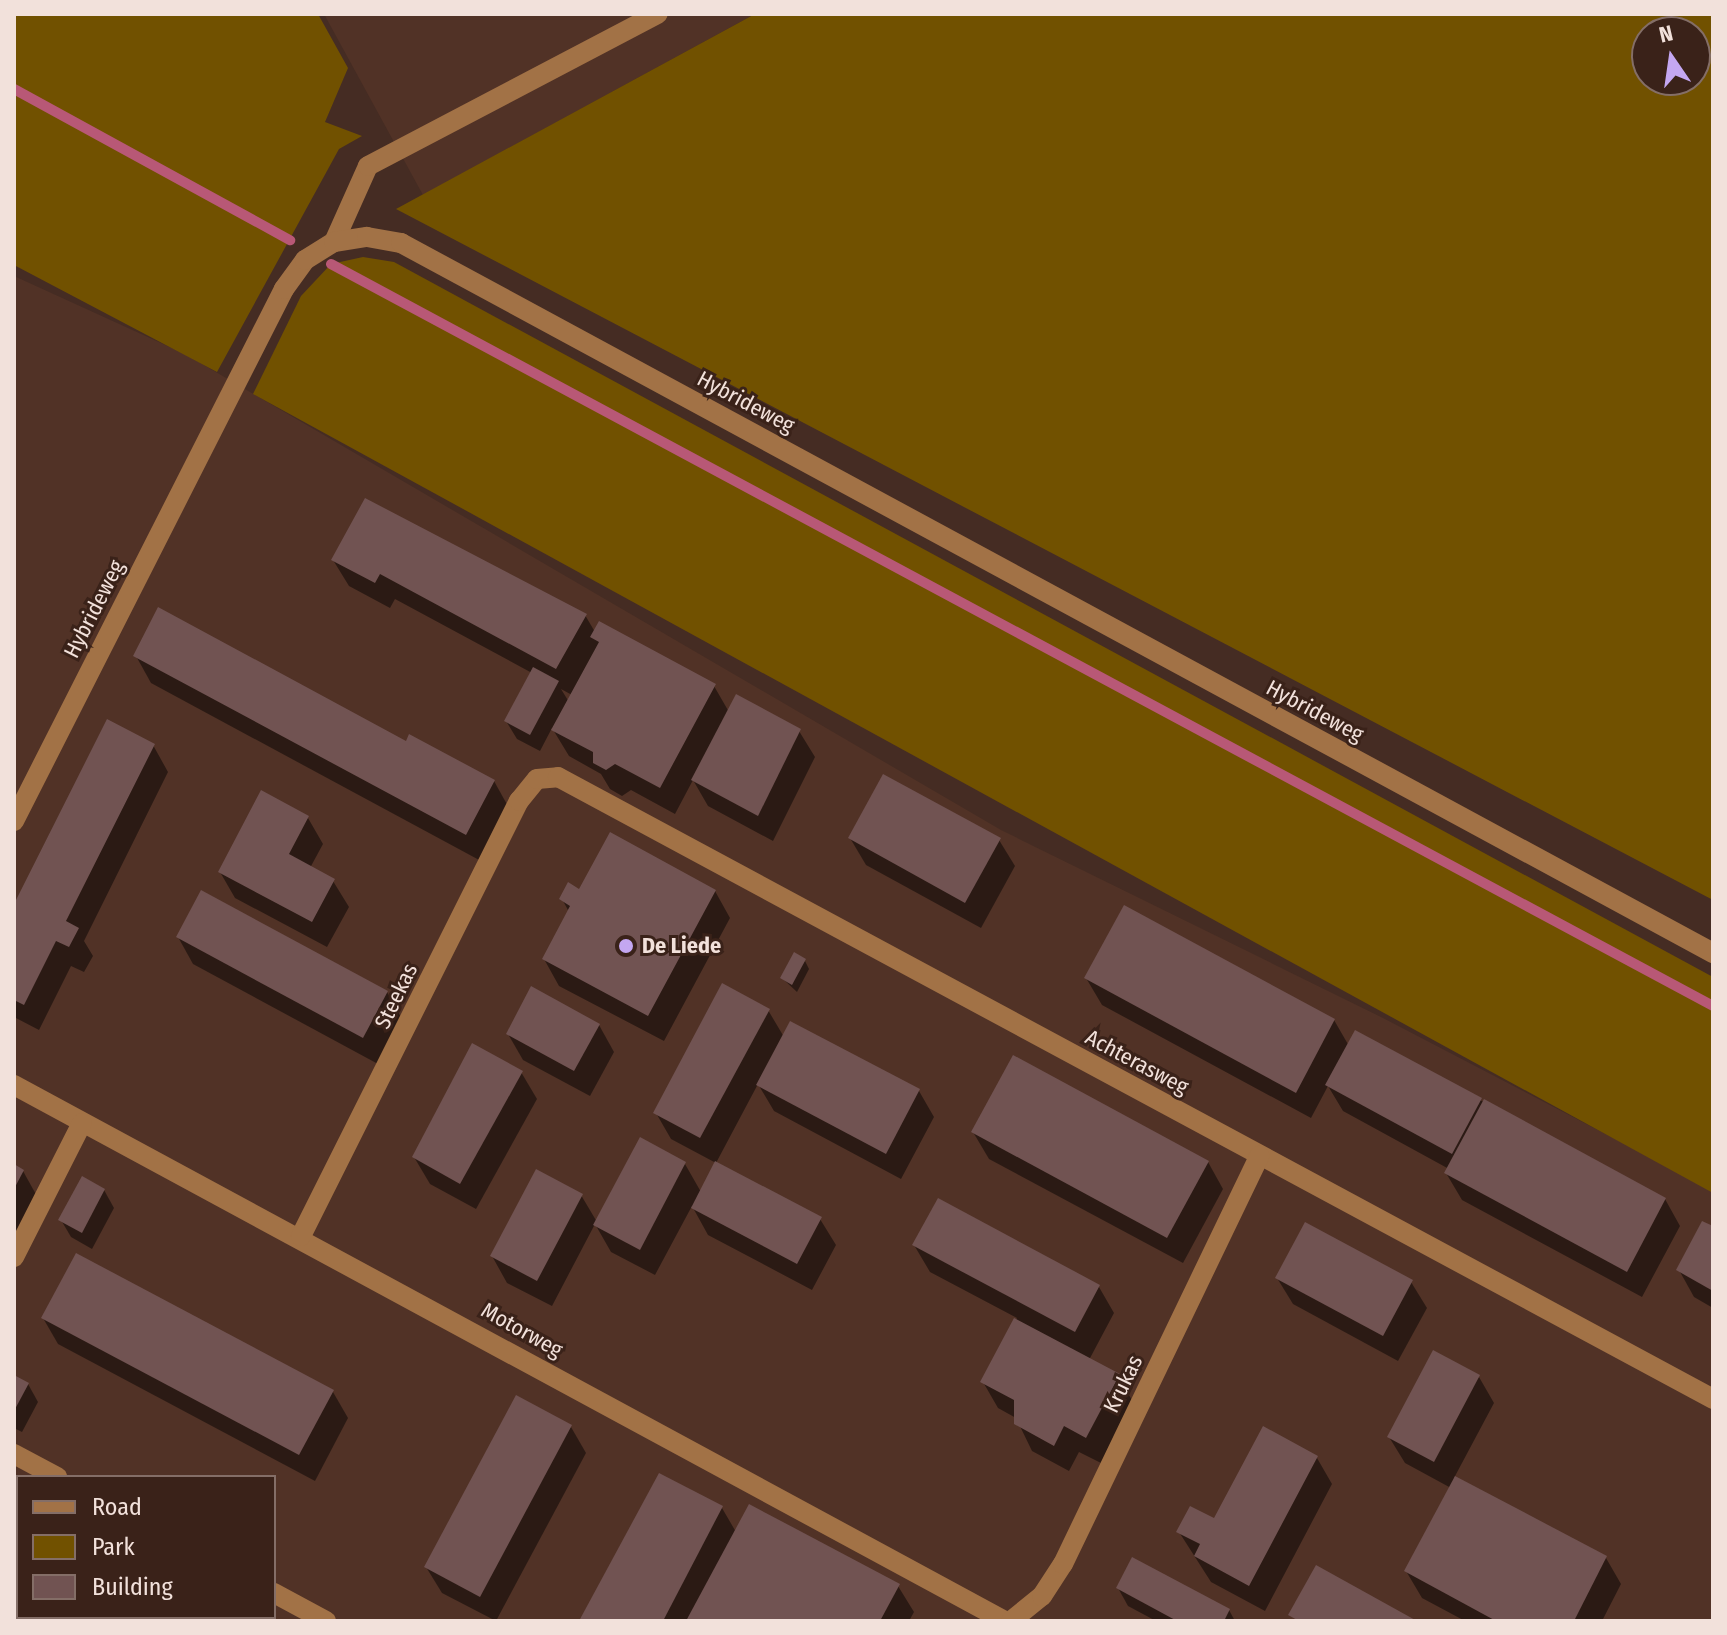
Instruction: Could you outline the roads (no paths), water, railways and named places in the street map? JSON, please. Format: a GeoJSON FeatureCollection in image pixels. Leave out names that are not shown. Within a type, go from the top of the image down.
{"type":"FeatureCollection","features":[{"type":"Feature","properties":{"kind":"street"},"geometry":{"type":"LineString","coordinates":[[334,242],[368,166],[658,14]]}},
{"type":"Feature","properties":{"kind":"street","name":"Hybrideweg"},"geometry":{"type":"LineString","coordinates":[[14,821],[284,289],[305,260],[334,242],[367,237],[401,243],[1713,953]]}},
{"type":"Feature","properties":{"kind":"street","name":"Achterasweg"},"geometry":{"type":"LineString","coordinates":[[537,779],[558,777],[1713,1399]]}},
{"type":"Feature","properties":{"kind":"street","name":"Steekas"},"geometry":{"type":"LineString","coordinates":[[301,1236],[519,801],[537,779]]}},
{"type":"Feature","properties":{"kind":"street","name":"Motorweg"},"geometry":{"type":"LineString","coordinates":[[14,1085],[301,1236],[1005,1621]]}},
{"type":"Feature","properties":{"kind":"street"},"geometry":{"type":"LineString","coordinates":[[14,1257],[82,1123]]}},
{"type":"Feature","properties":{"kind":"street","name":"Krukas"},"geometry":{"type":"LineString","coordinates":[[1011,1621],[1042,1596],[1063,1564],[1259,1156]]}},
{"type":"Feature","properties":{"kind":"street"},"geometry":{"type":"LineString","coordinates":[[14,1454],[53,1475]]}},
{"type":"Feature","properties":{"kind":"street"},"geometry":{"type":"LineString","coordinates":[[276,1594],[326,1621]]}},
{"type":"Feature","properties":{"kind":"waterway"},"geometry":{"type":"LineString","coordinates":[[14,89],[290,240]]}},
{"type":"Feature","properties":{"kind":"waterway"},"geometry":{"type":"LineString","coordinates":[[331,264],[1713,1006]]}},
{"type":"Feature","properties":{"kind":"place","name":"De Liede"},"geometry":{"type":"Point","coordinates":[626,946]}}]}
